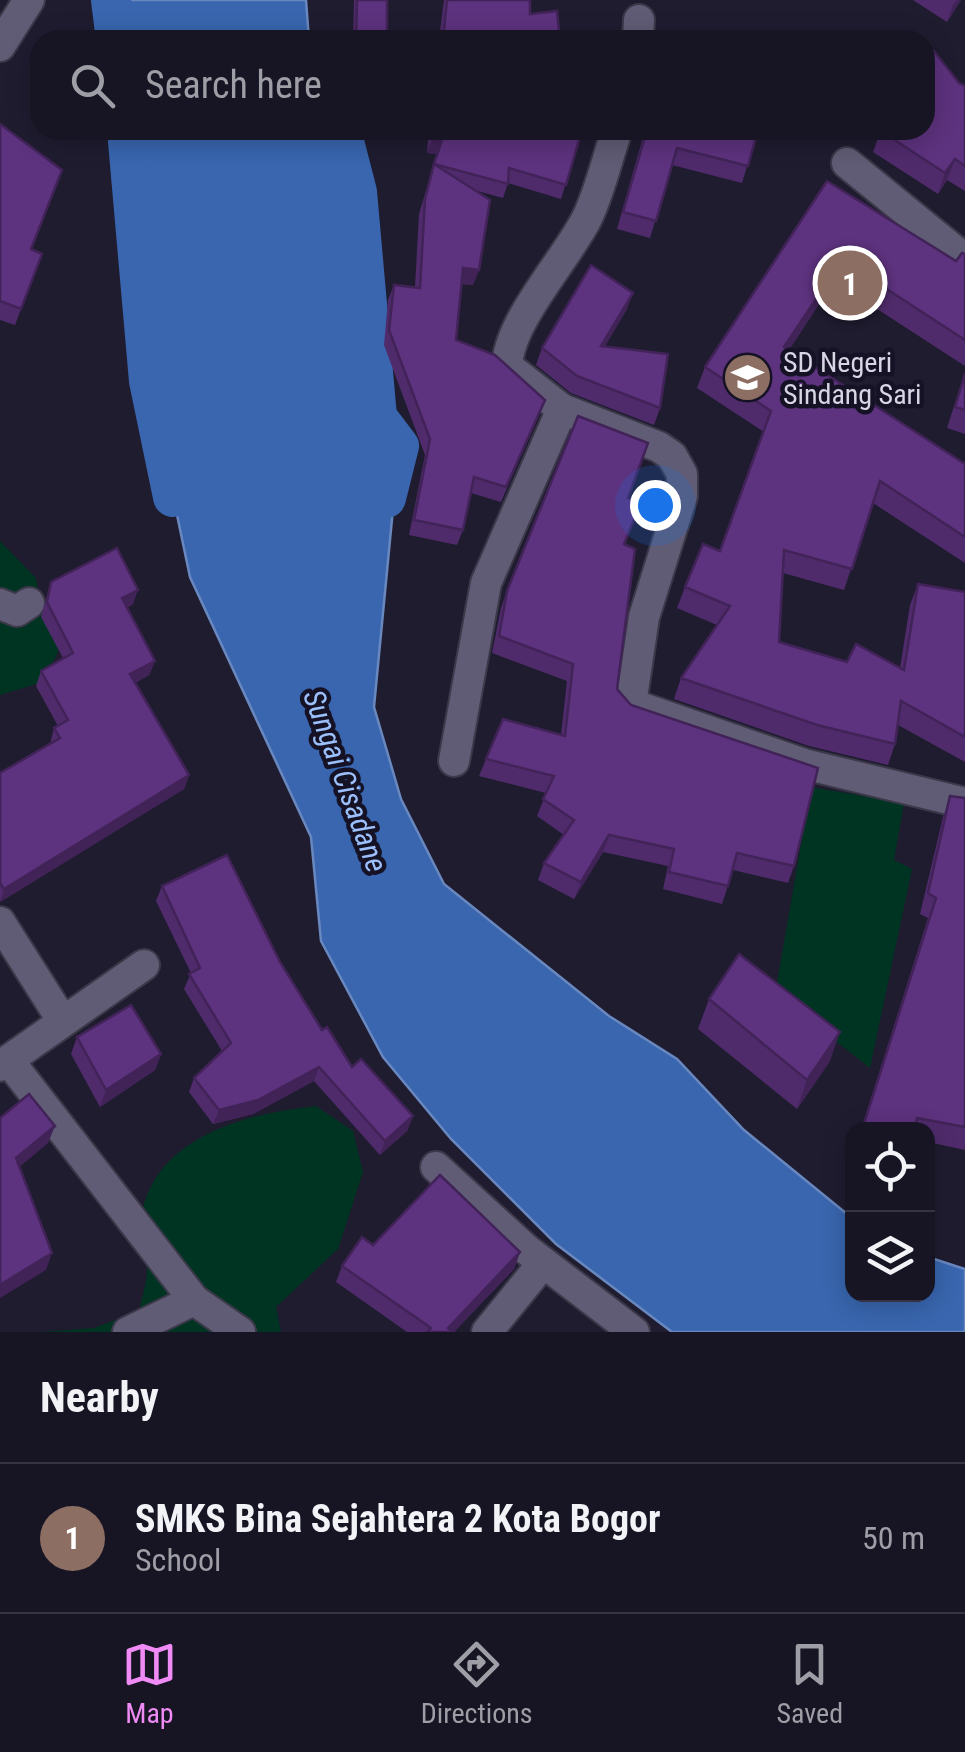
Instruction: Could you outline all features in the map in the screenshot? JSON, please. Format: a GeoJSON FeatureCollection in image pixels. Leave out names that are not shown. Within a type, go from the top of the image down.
{"type":"FeatureCollection","features":[{"type":"Feature","properties":{"kind":"street"},"geometry":{"type":"LineString","coordinates":[[0,46],[29,0]]}},
{"type":"Feature","properties":{"kind":"street"},"geometry":{"type":"LineString","coordinates":[[614,140],[588,216],[508,351],[507,366],[562,409],[659,447],[672,456],[682,474],[682,496],[644,618],[631,704],[804,764],[965,804]]}},
{"type":"Feature","properties":{"kind":"street"},"geometry":{"type":"LineString","coordinates":[[847,163],[965,259]]}},
{"type":"Feature","properties":{"kind":"street"},"geometry":{"type":"LineString","coordinates":[[454,761],[486,583],[562,409]]}},
{"type":"Feature","properties":{"kind":"street"},"geometry":{"type":"LineString","coordinates":[[0,922],[62,1020]]}},
{"type":"Feature","properties":{"kind":"street"},"geometry":{"type":"LineString","coordinates":[[144,965],[4,1064],[194,1300],[240,1332]]}},
{"type":"Feature","properties":{"kind":"street"},"geometry":{"type":"LineString","coordinates":[[436,1167],[543,1263],[634,1332]]}},
{"type":"Feature","properties":{"kind":"street"},"geometry":{"type":"LineString","coordinates":[[486,1332],[543,1263]]}},
{"type":"Feature","properties":{"kind":"street"},"geometry":{"type":"LineString","coordinates":[[128,1332],[194,1300]]}},
{"type":"Feature","properties":{"kind":"green space"},"geometry":{"type":"Polygon","coordinates":[[[0,541],[36,578],[41,610],[60,648],[43,682],[0,695],[0,541]]]}},
{"type":"Feature","properties":{"kind":"green space"},"geometry":{"type":"Polygon","coordinates":[[[811,787],[904,803],[894,860],[912,869],[870,1068],[775,994],[811,787]]]}},
{"type":"Feature","properties":{"kind":"green space"},"geometry":{"type":"Polygon","coordinates":[[[316,1106],[353,1131],[363,1172],[338,1249],[276,1307],[281,1332],[41,1332],[94,1328],[139,1311],[147,1271],[141,1219],[149,1191],[163,1168],[183,1149],[233,1124],[316,1106]]]}},
{"type":"Feature","properties":{"kind":"water"},"geometry":{"type":"Polygon","coordinates":[[[111,0],[306,0],[308,30],[115,30],[111,0]]]}},
{"type":"Feature","properties":{"kind":"water","name":"Sungai Cisadane"},"geometry":{"type":"Polygon","coordinates":[[[128,140],[344,140],[357,192],[377,417],[399,446],[374,707],[401,799],[444,884],[609,1016],[677,1059],[744,1130],[845,1212],[845,1302],[935,1302],[935,1259],[965,1269],[965,1332],[672,1332],[556,1244],[451,1139],[383,1057],[321,941],[311,837],[190,577],[149,381],[128,140]]]}},
{"type":"Feature","properties":{"kind":"building"},"geometry":{"type":"Polygon","coordinates":[[[357,0],[387,0],[387,30],[356,30],[357,0]]]}},
{"type":"Feature","properties":{"kind":"building"},"geometry":{"type":"Polygon","coordinates":[[[447,0],[530,0],[530,14],[557,11],[559,30],[444,30],[447,0]]]}},
{"type":"Feature","properties":{"kind":"building"},"geometry":{"type":"Polygon","coordinates":[[[935,52],[965,86],[965,166],[955,159],[945,173],[895,140],[935,140],[935,52]]]}},
{"type":"Feature","properties":{"kind":"building"},"geometry":{"type":"Polygon","coordinates":[[[0,124],[62,170],[31,249],[42,254],[21,309],[0,301],[0,124]]]}},
{"type":"Feature","properties":{"kind":"building"},"geometry":{"type":"Polygon","coordinates":[[[442,140],[579,140],[566,185],[509,168],[508,184],[434,164],[442,140]]]}},
{"type":"Feature","properties":{"kind":"building"},"geometry":{"type":"Polygon","coordinates":[[[644,140],[755,140],[748,166],[677,148],[656,221],[623,212],[644,140]]]}},
{"type":"Feature","properties":{"kind":"building"},"geometry":{"type":"Polygon","coordinates":[[[434,164],[490,200],[479,270],[463,268],[456,340],[495,355],[545,400],[506,487],[474,477],[463,530],[414,520],[430,439],[389,330],[394,285],[420,288],[425,199],[434,164]]]}},
{"type":"Feature","properties":{"kind":"building"},"geometry":{"type":"Polygon","coordinates":[[[827,181],[956,261],[965,254],[965,340],[842,260],[784,347],[965,464],[965,537],[880,481],[852,569],[784,550],[779,642],[847,662],[856,644],[904,670],[918,584],[965,592],[965,737],[901,701],[895,744],[817,725],[681,678],[730,606],[685,587],[703,544],[720,551],[771,411],[705,367],[827,181]]]}},
{"type":"Feature","properties":{"kind":"building"},"geometry":{"type":"Polygon","coordinates":[[[591,265],[633,293],[601,346],[668,354],[660,408],[577,376],[542,348],[591,265]]]}},
{"type":"Feature","properties":{"kind":"building"},"geometry":{"type":"Polygon","coordinates":[[[965,374],[965,410],[955,407],[965,374]]]}},
{"type":"Feature","properties":{"kind":"building"},"geometry":{"type":"Polygon","coordinates":[[[578,416],[648,443],[628,498],[641,503],[624,544],[635,549],[617,689],[631,705],[818,768],[794,866],[737,853],[728,886],[669,872],[674,849],[609,835],[581,882],[544,863],[574,820],[543,799],[554,776],[486,759],[503,719],[565,736],[573,664],[499,636],[507,591],[578,416]]]}},
{"type":"Feature","properties":{"kind":"building"},"geometry":{"type":"Polygon","coordinates":[[[117,548],[138,590],[122,598],[155,661],[130,674],[189,775],[4,889],[0,883],[0,773],[60,738],[54,728],[68,720],[41,671],[73,653],[47,602],[51,582],[117,548]]]}},
{"type":"Feature","properties":{"kind":"building"},"geometry":{"type":"Polygon","coordinates":[[[950,796],[965,798],[965,1127],[917,1118],[916,1122],[865,1122],[936,898],[928,893],[950,796]]]}},
{"type":"Feature","properties":{"kind":"building"},"geometry":{"type":"Polygon","coordinates":[[[227,855],[280,962],[322,1030],[327,1027],[352,1067],[361,1059],[413,1116],[385,1141],[319,1067],[258,1100],[219,1110],[194,1078],[231,1043],[189,974],[200,968],[162,886],[227,855]]]}},
{"type":"Feature","properties":{"kind":"building"},"geometry":{"type":"Polygon","coordinates":[[[739,954],[840,1032],[807,1080],[709,999],[739,954]]]}},
{"type":"Feature","properties":{"kind":"building"},"geometry":{"type":"Polygon","coordinates":[[[131,1005],[161,1054],[106,1090],[77,1037],[131,1005]]]}},
{"type":"Feature","properties":{"kind":"building"},"geometry":{"type":"Polygon","coordinates":[[[29,1094],[55,1126],[16,1158],[52,1253],[0,1285],[0,1118],[29,1094]]]}},
{"type":"Feature","properties":{"kind":"building"},"geometry":{"type":"Polygon","coordinates":[[[440,1175],[520,1252],[448,1328],[453,1332],[427,1332],[431,1328],[342,1266],[362,1237],[373,1245],[440,1175]]]}},
{"type":"Feature","properties":{"kind":"waterway"},"geometry":{"type":"LineString","coordinates":[[111,0],[115,30]]}},
{"type":"Feature","properties":{"kind":"waterway"},"geometry":{"type":"LineString","coordinates":[[128,140],[149,381],[173,497]]}},
{"type":"Feature","properties":{"kind":"waterway"},"geometry":{"type":"LineString","coordinates":[[344,140],[357,192],[377,417],[399,446],[386,498]]}},
{"type":"Feature","properties":{"kind":"place","name":"SMKS Bina Sejahtera 2 Kota Bogor"},"geometry":{"type":"Point","coordinates":[850,283]}},
{"type":"Feature","properties":{"kind":"place","name":"SD Negeri Sindang Sari"},"geometry":{"type":"Point","coordinates":[748,378]}}]}
